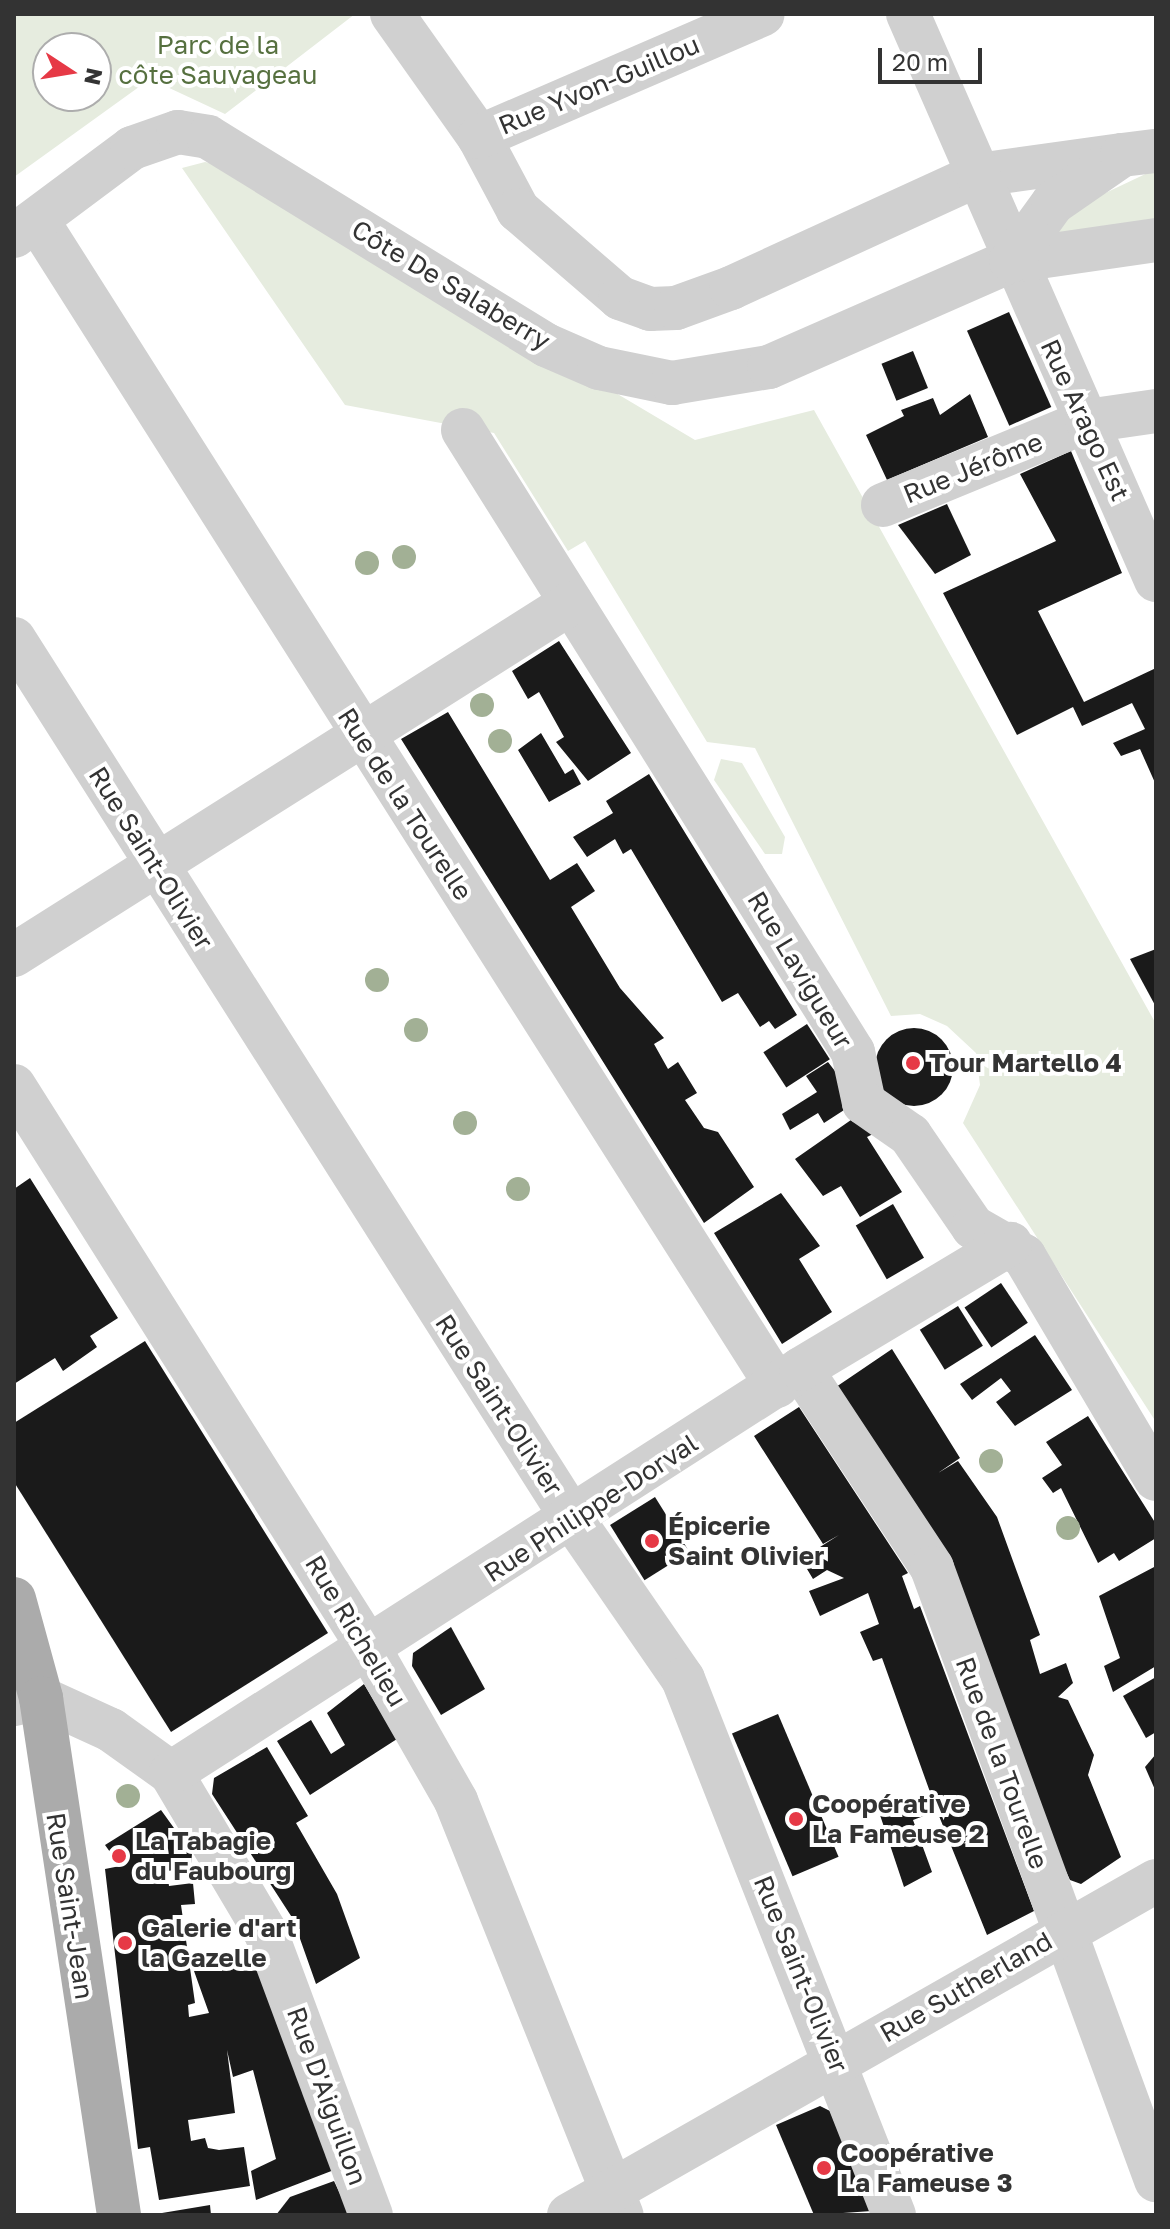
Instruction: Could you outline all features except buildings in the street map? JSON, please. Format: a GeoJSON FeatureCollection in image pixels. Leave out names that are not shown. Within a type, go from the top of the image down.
{"type":"FeatureCollection","features":[{"type":"Feature","properties":{"kind":"main road","name":"Rue Saint-Jean"},"geometry":{"type":"LineString","coordinates":[[14,1599],[27,1701],[119,2215]]}},
{"type":"Feature","properties":{"kind":"street"},"geometry":{"type":"LineString","coordinates":[[392,14],[479,137],[518,210],[620,298],[650,309],[731,288],[978,175],[1139,153]]}},
{"type":"Feature","properties":{"kind":"street","name":"Rue Yvon-Guillou"},"geometry":{"type":"LineString","coordinates":[[479,137],[763,14]]}},
{"type":"Feature","properties":{"kind":"street","name":"Rue Arago Est"},"geometry":{"type":"LineString","coordinates":[[908,14],[978,175],[1011,261],[1087,421],[1156,580]]}},
{"type":"Feature","properties":{"kind":"street","name":"Côte De Salaberry"},"geometry":{"type":"LineString","coordinates":[[26,228],[132,148],[178,132],[208,137],[533,338],[599,368],[672,383],[769,367],[1011,261],[1156,240]]}},
{"type":"Feature","properties":{"kind":"street"},"geometry":{"type":"LineString","coordinates":[[1011,261],[1025,231],[1053,203],[1139,153]]}},
{"type":"Feature","properties":{"kind":"street","name":"Rue de la Tourelle"},"geometry":{"type":"LineString","coordinates":[[26,228],[789,1378],[932,1568],[1062,1932],[1156,2180]]}},
{"type":"Feature","properties":{"kind":"street","name":"Rue Jérôme"},"geometry":{"type":"LineString","coordinates":[[883,505],[1087,421],[1156,411]]}},
{"type":"Feature","properties":{"kind":"street","name":"Rue Lavigueur"},"geometry":{"type":"LineString","coordinates":[[463,430],[853,1052],[852,1076],[864,1103],[910,1135],[973,1227],[1010,1244]]}},
{"type":"Feature","properties":{"kind":"street"},"geometry":{"type":"LineString","coordinates":[[14,955],[157,869],[360,733],[571,603]]}},
{"type":"Feature","properties":{"kind":"street","name":"Rue Saint-Olivier"},"geometry":{"type":"LineString","coordinates":[[14,639],[157,869],[574,1521],[683,1679],[836,2060],[894,2215]]}},
{"type":"Feature","properties":{"kind":"street","name":"Rue Richelieu"},"geometry":{"type":"LineString","coordinates":[[14,1086],[370,1650],[456,1801],[617,2203]]}},
{"type":"Feature","properties":{"kind":"street"},"geometry":{"type":"LineString","coordinates":[[1010,1244],[1156,1479]]}},
{"type":"Feature","properties":{"kind":"street","name":"Rue Philippe-Dorval"},"geometry":{"type":"LineString","coordinates":[[171,1773],[574,1521],[789,1378],[1010,1244]]}},
{"type":"Feature","properties":{"kind":"street","name":"Rue D'Aiguillon"},"geometry":{"type":"LineString","coordinates":[[27,1701],[111,1730],[171,1773],[266,1933],[371,2215]]}},
{"type":"Feature","properties":{"kind":"street","name":"Rue Sutherland"},"geometry":{"type":"LineString","coordinates":[[569,2215],[617,2203],[836,2060],[1156,1881]]}},
{"type":"Feature","properties":{"kind":"green space","name":"Parc de la côte Sauvageau"},"geometry":{"type":"Polygon","coordinates":[[[14,14],[355,14],[225,114],[150,79],[112,106],[112,32],[32,32],[32,112],[104,112],[14,177],[14,14]]]}},
{"type":"Feature","properties":{"kind":"green space"},"geometry":{"type":"Polygon","coordinates":[[[205,162],[240,170],[695,440],[814,410],[1156,1024],[1156,1422],[963,1123],[980,1085],[976,1053],[947,1026],[920,1014],[891,1016],[755,748],[707,742],[585,541],[568,551],[494,433],[345,405],[182,168],[205,162]]]}},
{"type":"Feature","properties":{"kind":"green space"},"geometry":{"type":"Polygon","coordinates":[[[1156,169],[1156,226],[1046,245],[1061,214],[1156,169]]]}},
{"type":"Feature","properties":{"kind":"green space"},"geometry":{"type":"Polygon","coordinates":[[[721,759],[742,763],[785,837],[782,854],[765,854],[714,780],[721,759]]]}},
{"type":"Feature","properties":{"kind":"place","name":"Tour Martello 4"},"geometry":{"type":"Point","coordinates":[913,1063]}},
{"type":"Feature","properties":{"kind":"place","name":"Épicerie Saint Olivier"},"geometry":{"type":"Point","coordinates":[652,1541]}},
{"type":"Feature","properties":{"kind":"place","name":"Coopérative La Fameuse 2"},"geometry":{"type":"Point","coordinates":[796,1819]}},
{"type":"Feature","properties":{"kind":"place","name":"La Tabagie du Faubourg"},"geometry":{"type":"Point","coordinates":[119,1856]}},
{"type":"Feature","properties":{"kind":"place","name":"Galerie d'art la Gazelle"},"geometry":{"type":"Point","coordinates":[125,1943]}},
{"type":"Feature","properties":{"kind":"place","name":"Coopérative La Fameuse 3"},"geometry":{"type":"Point","coordinates":[824,2168]}}]}
